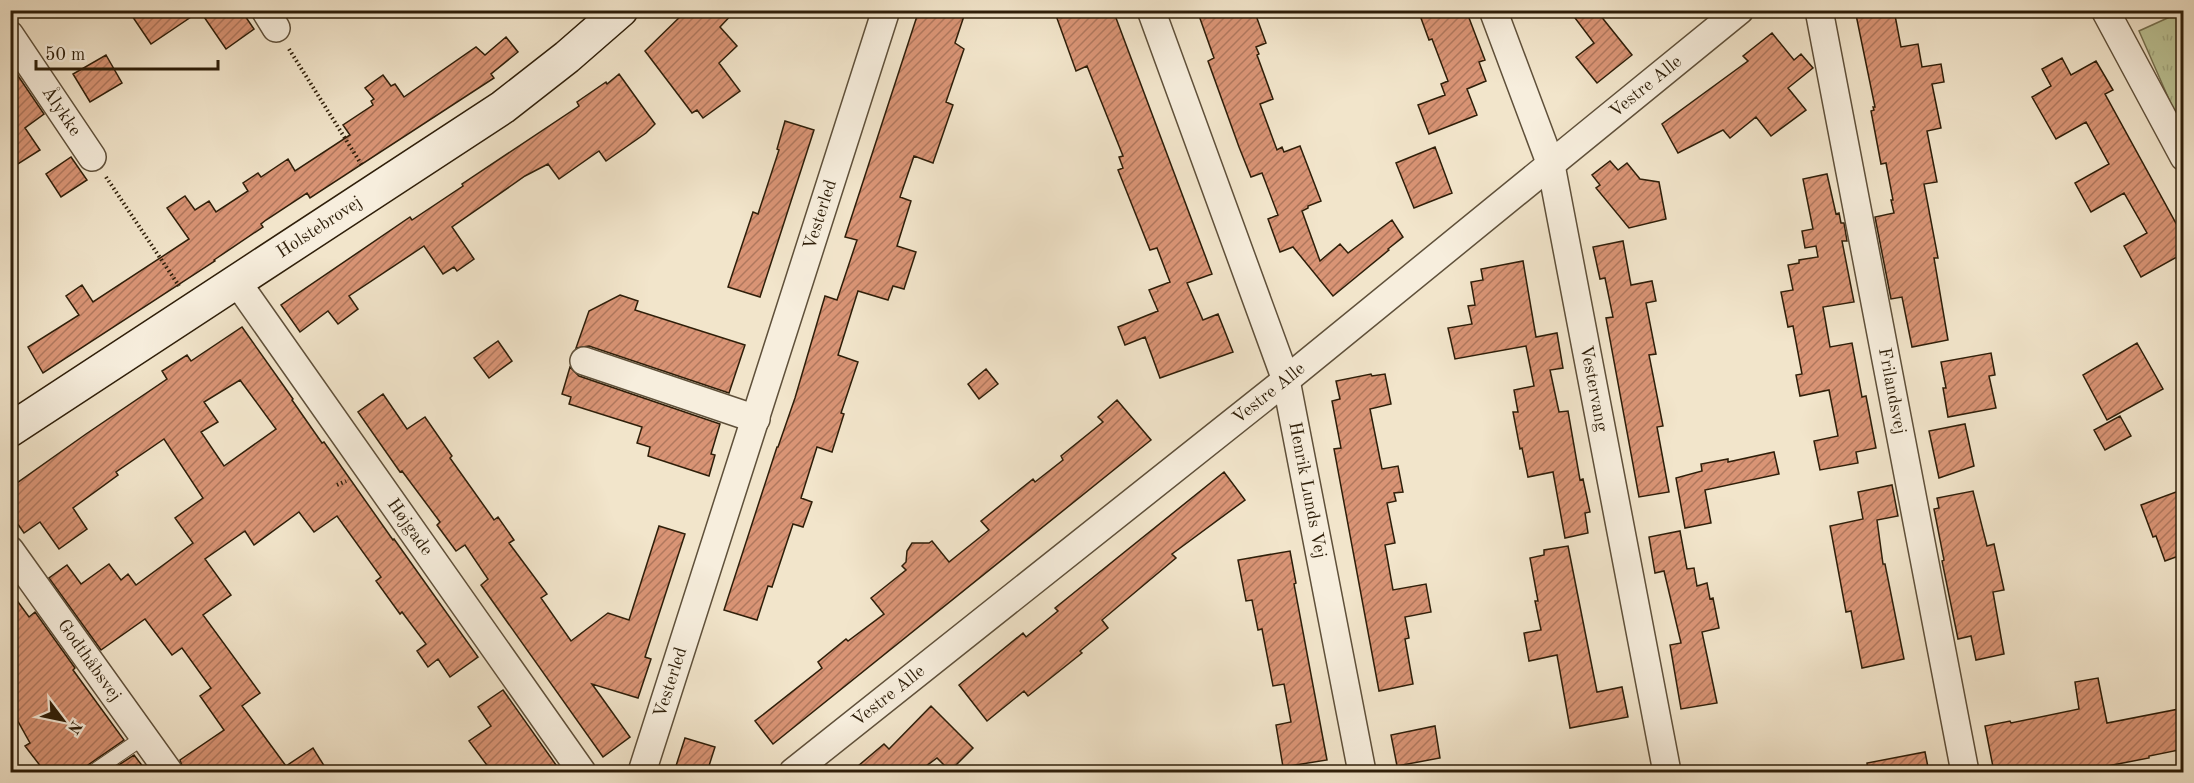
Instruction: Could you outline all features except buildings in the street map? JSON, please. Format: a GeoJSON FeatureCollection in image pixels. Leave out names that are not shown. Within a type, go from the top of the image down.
{"type":"FeatureCollection","features":[{"type":"Feature","properties":{"kind":"street","name":"Vesterled"},"geometry":{"type":"LineString","coordinates":[[642,772],[886,10]]}},
{"type":"Feature","properties":{"kind":"street","name":"Henrik Lunds Vej"},"geometry":{"type":"LineString","coordinates":[[1152,10],[1286,380],[1362,772]]}},
{"type":"Feature","properties":{"kind":"street","name":"Vestervang"},"geometry":{"type":"LineString","coordinates":[[1493,10],[1551,165],[1667,772]]}},
{"type":"Feature","properties":{"kind":"street","name":"Vestre Alle"},"geometry":{"type":"LineString","coordinates":[[794,772],[1286,380],[1740,10]]}},
{"type":"Feature","properties":{"kind":"street","name":"Frilandsvej"},"geometry":{"type":"LineString","coordinates":[[1819,10],[1965,772]]}},
{"type":"Feature","properties":{"kind":"street"},"geometry":{"type":"LineString","coordinates":[[2105,10],[2184,157]]}},
{"type":"Feature","properties":{"kind":"street","name":"Holstebrovej"},"geometry":{"type":"LineString","coordinates":[[10,430],[503,107],[567,57],[605,16]]}},
{"type":"Feature","properties":{"kind":"street","name":"Ålykke"},"geometry":{"type":"LineString","coordinates":[[10,35],[92,157]]}},
{"type":"Feature","properties":{"kind":"street","name":"Højgade"},"geometry":{"type":"LineString","coordinates":[[237,282],[582,772]]}},
{"type":"Feature","properties":{"kind":"street"},"geometry":{"type":"LineString","coordinates":[[584,361],[756,419]]}},
{"type":"Feature","properties":{"kind":"street","name":"Godthåbsvej"},"geometry":{"type":"LineString","coordinates":[[10,550],[169,772]]}},
{"type":"Feature","properties":{"kind":"lane"},"geometry":{"type":"LineString","coordinates":[[93,772],[144,737]]}},
{"type":"Feature","properties":{"kind":"path"},"geometry":{"type":"LineString","coordinates":[[270,19],[377,190]]}},
{"type":"Feature","properties":{"kind":"path"},"geometry":{"type":"LineString","coordinates":[[92,157],[195,310]]}},
{"type":"Feature","properties":{"kind":"green space"},"geometry":{"type":"Polygon","coordinates":[[[2183,11],[2183,109],[2175,113],[2139,31],[2183,11]]]}}]}
